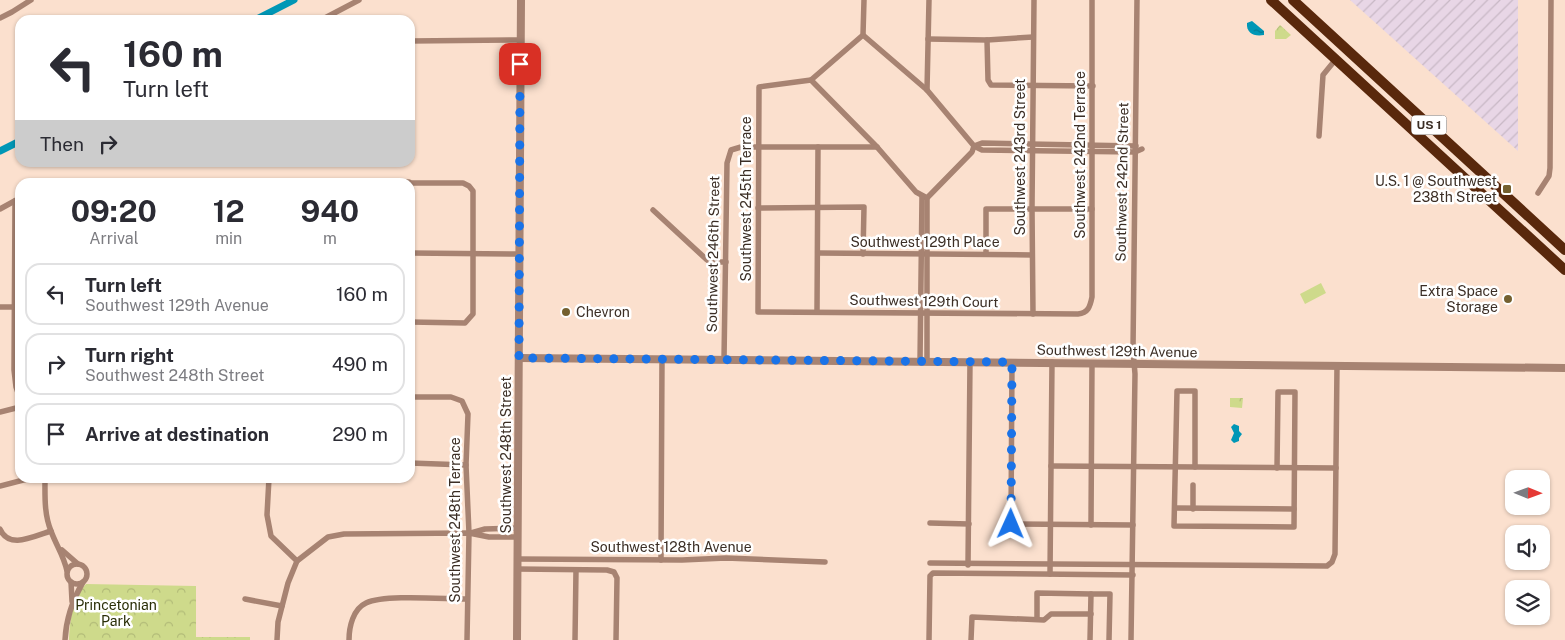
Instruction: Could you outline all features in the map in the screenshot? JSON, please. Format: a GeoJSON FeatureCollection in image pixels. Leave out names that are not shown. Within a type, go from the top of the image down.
{"type":"FeatureCollection","features":[{"type":"Feature","properties":{"kind":"highway","name":"US 1"},"geometry":{"type":"LineString","coordinates":[[1272,0],[1565,270]]}},
{"type":"Feature","properties":{"kind":"highway"},"geometry":{"type":"LineString","coordinates":[[1282,0],[1322,38],[1336,59]]}},
{"type":"Feature","properties":{"kind":"highway","name":"US 1"},"geometry":{"type":"LineString","coordinates":[[1293,0],[1565,250]]}},
{"type":"Feature","properties":{"kind":"street"},"geometry":{"type":"LineString","coordinates":[[0,18],[31,0]]}},
{"type":"Feature","properties":{"kind":"street"},"geometry":{"type":"LineString","coordinates":[[330,15],[359,0]]}},
{"type":"Feature","properties":{"kind":"street","name":"Southwest 248th Street"},"geometry":{"type":"LineString","coordinates":[[517,640],[520,0]]}},
{"type":"Feature","properties":{"kind":"street"},"geometry":{"type":"LineString","coordinates":[[864,0],[863,34],[812,80],[924,197],[924,362]]}},
{"type":"Feature","properties":{"kind":"street"},"geometry":{"type":"LineString","coordinates":[[927,90],[929,0]]}},
{"type":"Feature","properties":{"kind":"street","name":"Southwest 243rd Street"},"geometry":{"type":"LineString","coordinates":[[1033,314],[1032,151],[1034,0]]}},
{"type":"Feature","properties":{"kind":"street","name":"Southwest 242nd Terrace"},"geometry":{"type":"LineString","coordinates":[[1089,309],[1092,297],[1092,0]]}},
{"type":"Feature","properties":{"kind":"street","name":"Southwest 242nd Street"},"geometry":{"type":"LineString","coordinates":[[1132,640],[1134,148],[1137,0]]}},
{"type":"Feature","properties":{"kind":"street"},"geometry":{"type":"LineString","coordinates":[[1538,193],[1549,176],[1550,168],[1552,0]]}},
{"type":"Feature","properties":{"kind":"street"},"geometry":{"type":"LineString","coordinates":[[863,34],[927,90],[974,146],[982,150],[1092,152],[1134,148]]}},
{"type":"Feature","properties":{"kind":"street"},"geometry":{"type":"LineString","coordinates":[[928,39],[987,40],[1033,37]]}},
{"type":"Feature","properties":{"kind":"street"},"geometry":{"type":"LineString","coordinates":[[415,41],[521,40]]}},
{"type":"Feature","properties":{"kind":"street"},"geometry":{"type":"LineString","coordinates":[[987,40],[988,84],[997,86],[1093,86]]}},
{"type":"Feature","properties":{"kind":"street"},"geometry":{"type":"LineString","coordinates":[[1319,136],[1322,75],[1336,59]]}},
{"type":"Feature","properties":{"kind":"street","name":"Southwest 245th Terrace"},"geometry":{"type":"LineString","coordinates":[[758,312],[759,87],[812,80]]}},
{"type":"Feature","properties":{"kind":"street"},"geometry":{"type":"LineString","coordinates":[[974,146],[982,143],[1092,145],[1134,148]]}},
{"type":"Feature","properties":{"kind":"street"},"geometry":{"type":"LineString","coordinates":[[924,197],[972,152],[974,146]]}},
{"type":"Feature","properties":{"kind":"street","name":"Southwest 246th Street"},"geometry":{"type":"LineString","coordinates":[[724,360],[727,163],[730,150],[737,147],[759,147]]}},
{"type":"Feature","properties":{"kind":"street"},"geometry":{"type":"LineString","coordinates":[[759,147],[877,147]]}},
{"type":"Feature","properties":{"kind":"street"},"geometry":{"type":"LineString","coordinates":[[817,312],[818,147]]}},
{"type":"Feature","properties":{"kind":"street"},"geometry":{"type":"LineString","coordinates":[[415,182],[463,183],[473,191],[473,314],[465,323],[415,322]]}},
{"type":"Feature","properties":{"kind":"street"},"geometry":{"type":"LineString","coordinates":[[0,209],[15,202]]}},
{"type":"Feature","properties":{"kind":"street"},"geometry":{"type":"LineString","coordinates":[[758,208],[864,207],[863,254]]}},
{"type":"Feature","properties":{"kind":"street"},"geometry":{"type":"LineString","coordinates":[[986,254],[986,208],[1092,209]]}},
{"type":"Feature","properties":{"kind":"street"},"geometry":{"type":"LineString","coordinates":[[653,210],[710,262],[726,262]]}},
{"type":"Feature","properties":{"kind":"street"},"geometry":{"type":"LineString","coordinates":[[415,253],[519,254]]}},
{"type":"Feature","properties":{"kind":"street","name":"Southwest 129th Place"},"geometry":{"type":"LineString","coordinates":[[818,253],[1032,255]]}},
{"type":"Feature","properties":{"kind":"street"},"geometry":{"type":"LineString","coordinates":[[15,280],[15,378]]}},
{"type":"Feature","properties":{"kind":"street"},"geometry":{"type":"LineString","coordinates":[[0,307],[14,307]]}},
{"type":"Feature","properties":{"kind":"street","name":"Southwest 129th Court"},"geometry":{"type":"LineString","coordinates":[[758,312],[1078,314],[1089,309]]}},
{"type":"Feature","properties":{"kind":"street","name":"Southwest 129th Avenue"},"geometry":{"type":"LineString","coordinates":[[519,358],[1565,368]]}},
{"type":"Feature","properties":{"kind":"street"},"geometry":{"type":"LineString","coordinates":[[661,560],[662,359]]}},
{"type":"Feature","properties":{"kind":"street"},"geometry":{"type":"LineString","coordinates":[[968,573],[970,362]]}},
{"type":"Feature","properties":{"kind":"street"},"geometry":{"type":"LineString","coordinates":[[1012,362],[1011,524],[1133,525]]}},
{"type":"Feature","properties":{"kind":"street"},"geometry":{"type":"LineString","coordinates":[[1050,574],[1052,362]]}},
{"type":"Feature","properties":{"kind":"street"},"geometry":{"type":"LineString","coordinates":[[1091,525],[1092,363]]}},
{"type":"Feature","properties":{"kind":"street"},"geometry":{"type":"LineString","coordinates":[[930,563],[1328,566],[1335,554],[1337,366]]}},
{"type":"Feature","properties":{"kind":"street"},"geometry":{"type":"LineString","coordinates":[[1194,467],[1195,392],[1177,391],[1174,526],[1294,527],[1295,392],[1278,392],[1277,468]]}},
{"type":"Feature","properties":{"kind":"street","name":"Southwest 248th Terrace"},"geometry":{"type":"LineString","coordinates":[[415,397],[451,397],[462,401],[468,414],[466,465],[469,533],[467,640]]}},
{"type":"Feature","properties":{"kind":"street"},"geometry":{"type":"LineString","coordinates":[[0,412],[15,408]]}},
{"type":"Feature","properties":{"kind":"street"},"geometry":{"type":"LineString","coordinates":[[415,463],[466,465]]}},
{"type":"Feature","properties":{"kind":"street"},"geometry":{"type":"LineString","coordinates":[[1051,466],[1336,468]]}},
{"type":"Feature","properties":{"kind":"street"},"geometry":{"type":"LineString","coordinates":[[0,486],[15,482]]}},
{"type":"Feature","properties":{"kind":"street"},"geometry":{"type":"LineString","coordinates":[[45,483],[46,513],[51,531],[60,549],[67,577],[71,582],[77,584],[83,582]]}},
{"type":"Feature","properties":{"kind":"street"},"geometry":{"type":"LineString","coordinates":[[268,483],[267,515],[272,536],[297,561]]}},
{"type":"Feature","properties":{"kind":"street"},"geometry":{"type":"LineString","coordinates":[[1193,485],[1193,509]]}},
{"type":"Feature","properties":{"kind":"street"},"geometry":{"type":"LineString","coordinates":[[1175,508],[1294,509]]}},
{"type":"Feature","properties":{"kind":"street"},"geometry":{"type":"LineString","coordinates":[[930,524],[969,524]]}},
{"type":"Feature","properties":{"kind":"street"},"geometry":{"type":"LineString","coordinates":[[469,533],[485,529],[518,528]]}},
{"type":"Feature","properties":{"kind":"street"},"geometry":{"type":"LineString","coordinates":[[0,529],[5,538],[12,541],[51,531]]}},
{"type":"Feature","properties":{"kind":"street"},"geometry":{"type":"LineString","coordinates":[[277,640],[278,622],[282,606],[288,583],[297,561],[328,538],[344,534],[469,533],[490,537],[518,537]]}},
{"type":"Feature","properties":{"kind":"street"},"geometry":{"type":"LineString","coordinates":[[60,549],[84,567],[86,572],[86,578],[72,601],[66,622],[65,640]]}},
{"type":"Feature","properties":{"kind":"street","name":"Southwest 128th Avenue"},"geometry":{"type":"LineString","coordinates":[[517,559],[661,560],[726,558],[825,562]]}},
{"type":"Feature","properties":{"kind":"street"},"geometry":{"type":"LineString","coordinates":[[67,571],[72,566],[78,564]]}},
{"type":"Feature","properties":{"kind":"street"},"geometry":{"type":"LineString","coordinates":[[517,569],[607,570],[615,573],[617,578],[616,640]]}},
{"type":"Feature","properties":{"kind":"street"},"geometry":{"type":"LineString","coordinates":[[575,640],[576,570]]}},
{"type":"Feature","properties":{"kind":"street"},"geometry":{"type":"LineString","coordinates":[[929,640],[930,576],[933,573],[1133,574]]}},
{"type":"Feature","properties":{"kind":"street"},"geometry":{"type":"LineString","coordinates":[[71,582],[72,601]]}},
{"type":"Feature","properties":{"kind":"street"},"geometry":{"type":"LineString","coordinates":[[1037,619],[1037,593],[1110,594],[1110,640]]}},
{"type":"Feature","properties":{"kind":"street"},"geometry":{"type":"LineString","coordinates":[[1090,640],[1091,594]]}},
{"type":"Feature","properties":{"kind":"street"},"geometry":{"type":"LineString","coordinates":[[245,599],[282,606]]}},
{"type":"Feature","properties":{"kind":"street"},"geometry":{"type":"LineString","coordinates":[[349,640],[349,631],[355,613],[364,604],[380,599],[467,599]]}},
{"type":"Feature","properties":{"kind":"street"},"geometry":{"type":"LineString","coordinates":[[971,640],[972,617],[1044,620],[1051,614],[1091,614]]}},
{"type":"Feature","properties":{"kind":"shaded area"},"geometry":{"type":"Polygon","coordinates":[[[1350,0],[1518,0],[1518,151],[1350,0]]]}},
{"type":"Feature","properties":{"kind":"green space"},"geometry":{"type":"Polygon","coordinates":[[[1280,25],[1291,35],[1286,39],[1275,39],[1275,31],[1280,25]]]}},
{"type":"Feature","properties":{"kind":"green space"},"geometry":{"type":"Polygon","coordinates":[[[1321,283],[1326,293],[1305,304],[1300,294],[1321,283]]]}},
{"type":"Feature","properties":{"kind":"green space"},"geometry":{"type":"Polygon","coordinates":[[[1230,398],[1243,398],[1242,408],[1230,407],[1230,398]]]}},
{"type":"Feature","properties":{"kind":"green space","name":"Princetonian Park"},"geometry":{"type":"Polygon","coordinates":[[[86,584],[196,586],[196,637],[250,637],[250,640],[69,640],[71,618],[75,603],[86,584]]]}},
{"type":"Feature","properties":{"kind":"water"},"geometry":{"type":"Polygon","coordinates":[[[1252,21],[1264,31],[1264,35],[1254,35],[1249,32],[1247,23],[1252,21]]]}},
{"type":"Feature","properties":{"kind":"water"},"geometry":{"type":"Polygon","coordinates":[[[1234,424],[1239,426],[1239,431],[1242,434],[1239,441],[1234,443],[1231,440],[1234,433],[1231,427],[1234,424]]]}},
{"type":"Feature","properties":{"kind":"waterway"},"geometry":{"type":"LineString","coordinates":[[265,15],[294,0]]}},
{"type":"Feature","properties":{"kind":"waterway"},"geometry":{"type":"LineString","coordinates":[[0,151],[15,144]]}},
{"type":"Feature","properties":{"kind":"place","name":"U.S. 1 @ Southwest 238th Street"},"geometry":{"type":"Point","coordinates":[1507,189]}},
{"type":"Feature","properties":{"kind":"place","name":"Extra Space Storage"},"geometry":{"type":"Point","coordinates":[1508,299]}},
{"type":"Feature","properties":{"kind":"place","name":"Chevron"},"geometry":{"type":"Point","coordinates":[566,312]}},
{"type":"Feature","properties":{"kind":"route"},"geometry":{"type":"LineString","coordinates":[[520,64],[519,358],[1012,362],[1011,524]]}}]}
